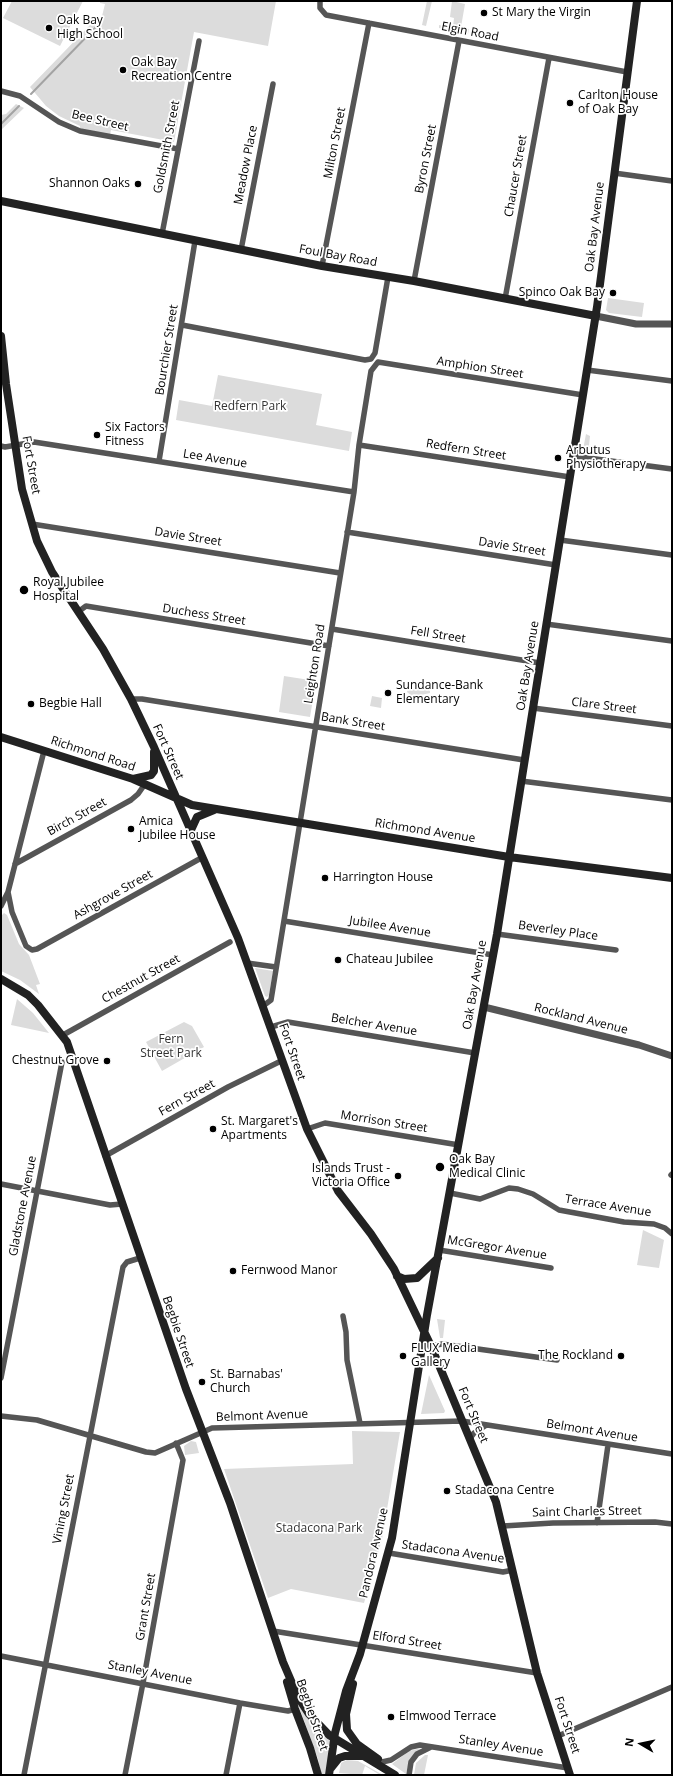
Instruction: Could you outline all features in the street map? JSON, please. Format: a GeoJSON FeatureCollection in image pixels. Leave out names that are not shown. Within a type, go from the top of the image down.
{"type":"FeatureCollection","features":[{"type":"Feature","properties":{"kind":"main road","name":"Oak Bay Avenue"},"geometry":{"type":"LineString","coordinates":[[425,1331],[497,934],[596,316],[637,1]]}},
{"type":"Feature","properties":{"kind":"main road","name":"Foul Bay Road"},"geometry":{"type":"LineString","coordinates":[[1,201],[322,266],[414,281],[596,316]]}},
{"type":"Feature","properties":{"kind":"main road","name":"Fort Street"},"geometry":{"type":"LineString","coordinates":[[1,336],[22,489],[40,549],[49,567],[103,649],[131,699],[154,747],[203,857],[247,963],[281,1061],[307,1129],[338,1191],[371,1234],[398,1276],[425,1331],[496,1502],[503,1526],[537,1673],[569,1771]]}},
{"type":"Feature","properties":{"kind":"main road","name":"Richmond Road"},"geometry":{"type":"LineString","coordinates":[[1,737],[133,779],[176,799]]}},
{"type":"Feature","properties":{"kind":"main road"},"geometry":{"type":"LineString","coordinates":[[133,779],[151,775],[154,770],[154,747]]}},
{"type":"Feature","properties":{"kind":"main road","name":"Richmond Avenue"},"geometry":{"type":"LineString","coordinates":[[176,799],[192,805],[215,810],[509,857],[672,878]]}},
{"type":"Feature","properties":{"kind":"main road"},"geometry":{"type":"LineString","coordinates":[[191,830],[198,817],[215,810]]}},
{"type":"Feature","properties":{"kind":"main road","name":"Begbie Street"},"geometry":{"type":"LineString","coordinates":[[1,979],[28,995],[63,1035],[82,1082],[105,1156],[140,1258],[202,1432],[230,1503],[283,1662],[295,1709],[310,1748],[318,1775]]}},
{"type":"Feature","properties":{"kind":"main road"},"geometry":{"type":"LineString","coordinates":[[398,1276],[404,1279],[417,1278],[438,1254]]}},
{"type":"Feature","properties":{"kind":"main road","name":"Pandora Avenue"},"geometry":{"type":"LineString","coordinates":[[329,1773],[334,1739],[346,1691],[361,1650],[389,1553],[425,1331]]}},
{"type":"Feature","properties":{"kind":"main road"},"geometry":{"type":"LineString","coordinates":[[361,1650],[346,1714],[346,1727],[349,1734],[357,1744],[382,1762],[396,1775]]}},
{"type":"Feature","properties":{"kind":"main road","name":"Begbie Street"},"geometry":{"type":"LineString","coordinates":[[283,1662],[304,1706],[324,1731],[334,1739],[396,1775]]}},
{"type":"Feature","properties":{"kind":"main road"},"geometry":{"type":"LineString","coordinates":[[329,1773],[335,1763],[345,1756],[365,1757]]}},
{"type":"Feature","properties":{"kind":"street","name":"Elgin Road"},"geometry":{"type":"LineString","coordinates":[[320,1],[320,8],[326,15],[627,72]]}},
{"type":"Feature","properties":{"kind":"street","name":"Milton Street"},"geometry":{"type":"LineString","coordinates":[[322,266],[369,24]]}},
{"type":"Feature","properties":{"kind":"street","name":"Goldsmith Street"},"geometry":{"type":"LineString","coordinates":[[162,234],[199,41]]}},
{"type":"Feature","properties":{"kind":"street","name":"Byron Street"},"geometry":{"type":"LineString","coordinates":[[414,281],[459,41]]}},
{"type":"Feature","properties":{"kind":"street","name":"Chaucer Street"},"geometry":{"type":"LineString","coordinates":[[504,299],[549,58]]}},
{"type":"Feature","properties":{"kind":"street","name":"Meadow Place"},"geometry":{"type":"LineString","coordinates":[[241,250],[273,84]]}},
{"type":"Feature","properties":{"kind":"street","name":"Bee Street"},"geometry":{"type":"LineString","coordinates":[[1,91],[20,96],[58,122],[80,131],[178,149]]}},
{"type":"Feature","properties":{"kind":"street"},"geometry":{"type":"LineString","coordinates":[[614,173],[672,181]]}},
{"type":"Feature","properties":{"kind":"street","name":"Bourchier Street"},"geometry":{"type":"LineString","coordinates":[[159,461],[195,241]]}},
{"type":"Feature","properties":{"kind":"street"},"geometry":{"type":"LineString","coordinates":[[182,325],[365,360],[371,359],[374,353],[388,277]]}},
{"type":"Feature","properties":{"kind":"street","name":"Foul Bay Road"},"geometry":{"type":"LineString","coordinates":[[596,316],[641,325],[672,324]]}},
{"type":"Feature","properties":{"kind":"street","name":"Amphion Street"},"geometry":{"type":"LineString","coordinates":[[374,366],[378,362],[583,395]]}},
{"type":"Feature","properties":{"kind":"street","name":"Leighton Road"},"geometry":{"type":"LineString","coordinates":[[263,1006],[271,1000],[354,492],[359,445],[371,371],[374,366]]}},
{"type":"Feature","properties":{"kind":"street"},"geometry":{"type":"LineString","coordinates":[[587,370],[672,381]]}},
{"type":"Feature","properties":{"kind":"street","name":"Lee Avenue"},"geometry":{"type":"LineString","coordinates":[[1,446],[34,442],[354,492]]}},
{"type":"Feature","properties":{"kind":"street","name":"Redfern Street"},"geometry":{"type":"LineString","coordinates":[[359,445],[570,477]]}},
{"type":"Feature","properties":{"kind":"street"},"geometry":{"type":"LineString","coordinates":[[573,456],[672,469]]}},
{"type":"Feature","properties":{"kind":"street","name":"Davie Street"},"geometry":{"type":"LineString","coordinates":[[32,524],[340,573]]}},
{"type":"Feature","properties":{"kind":"street","name":"Davie Street"},"geometry":{"type":"LineString","coordinates":[[347,532],[556,565]]}},
{"type":"Feature","properties":{"kind":"street","name":"Davie Street"},"geometry":{"type":"LineString","coordinates":[[560,540],[672,555]]}},
{"type":"Feature","properties":{"kind":"street","name":"Duchess Street"},"geometry":{"type":"LineString","coordinates":[[78,612],[86,606],[329,646]]}},
{"type":"Feature","properties":{"kind":"street"},"geometry":{"type":"LineString","coordinates":[[546,624],[672,641]]}},
{"type":"Feature","properties":{"kind":"street","name":"Fell Street"},"geometry":{"type":"LineString","coordinates":[[332,629],[540,663]]}},
{"type":"Feature","properties":{"kind":"street","name":"Bank Street"},"geometry":{"type":"LineString","coordinates":[[131,699],[524,760]]}},
{"type":"Feature","properties":{"kind":"street","name":"Clare Street"},"geometry":{"type":"LineString","coordinates":[[533,708],[672,726]]}},
{"type":"Feature","properties":{"kind":"street"},"geometry":{"type":"LineString","coordinates":[[1,906],[8,892],[44,751]]}},
{"type":"Feature","properties":{"kind":"street"},"geometry":{"type":"LineString","coordinates":[[521,782],[672,800]]}},
{"type":"Feature","properties":{"kind":"street","name":"Birch Street"},"geometry":{"type":"LineString","coordinates":[[15,864],[131,800],[138,794],[145,784]]}},
{"type":"Feature","properties":{"kind":"street","name":"Ashgrove Street"},"geometry":{"type":"LineString","coordinates":[[8,892],[12,912],[26,946],[32,950],[37,949],[203,857]]}},
{"type":"Feature","properties":{"kind":"street","name":"Jubilee Avenue"},"geometry":{"type":"LineString","coordinates":[[284,921],[493,955]]}},
{"type":"Feature","properties":{"kind":"street","name":"Beverley Place"},"geometry":{"type":"LineString","coordinates":[[497,934],[616,950]]}},
{"type":"Feature","properties":{"kind":"street","name":"Chestnut Street"},"geometry":{"type":"LineString","coordinates":[[63,1035],[230,942]]}},
{"type":"Feature","properties":{"kind":"street"},"geometry":{"type":"LineString","coordinates":[[247,963],[276,967]]}},
{"type":"Feature","properties":{"kind":"street","name":"Rockland Avenue"},"geometry":{"type":"LineString","coordinates":[[484,1006],[639,1045],[672,1056]]}},
{"type":"Feature","properties":{"kind":"street","name":"Belcher Avenue"},"geometry":{"type":"LineString","coordinates":[[270,1027],[288,1022],[475,1053]]}},
{"type":"Feature","properties":{"kind":"street","name":"Fern Street"},"geometry":{"type":"LineString","coordinates":[[105,1156],[242,1080],[281,1061]]}},
{"type":"Feature","properties":{"kind":"street","name":"Gladstone Avenue"},"geometry":{"type":"LineString","coordinates":[[1,1378],[62,1062]]}},
{"type":"Feature","properties":{"kind":"street","name":"Morrison Street"},"geometry":{"type":"LineString","coordinates":[[307,1129],[325,1123],[459,1145]]}},
{"type":"Feature","properties":{"kind":"street"},"geometry":{"type":"LineString","coordinates":[[1,1184],[110,1205],[122,1204]]}},
{"type":"Feature","properties":{"kind":"street","name":"Terrace Avenue"},"geometry":{"type":"LineString","coordinates":[[450,1193],[480,1199],[509,1188],[518,1189],[533,1194],[559,1210],[624,1222],[654,1224],[665,1228],[672,1234]]}},
{"type":"Feature","properties":{"kind":"street","name":"McGregor Avenue"},"geometry":{"type":"LineString","coordinates":[[438,1254],[551,1268]]}},
{"type":"Feature","properties":{"kind":"street","name":"Vining Street"},"geometry":{"type":"LineString","coordinates":[[24,1775],[123,1267],[127,1262],[140,1258]]}},
{"type":"Feature","properties":{"kind":"street"},"geometry":{"type":"LineString","coordinates":[[343,1316],[346,1332],[347,1360],[360,1423]]}},
{"type":"Feature","properties":{"kind":"street"},"geometry":{"type":"LineString","coordinates":[[431,1346],[442,1344],[557,1360]]}},
{"type":"Feature","properties":{"kind":"street","name":"Belmont Avenue"},"geometry":{"type":"LineString","coordinates":[[1,1416],[37,1420],[146,1452],[155,1452],[212,1428],[360,1423],[410,1424],[462,1421],[485,1426],[672,1454]]}},
{"type":"Feature","properties":{"kind":"street"},"geometry":{"type":"LineString","coordinates":[[471,1442],[471,1437],[474,1432],[485,1426]]}},
{"type":"Feature","properties":{"kind":"street","name":"Grant Street"},"geometry":{"type":"LineString","coordinates":[[125,1775],[183,1460],[176,1443]]}},
{"type":"Feature","properties":{"kind":"street"},"geometry":{"type":"LineString","coordinates":[[598,1523],[608,1445]]}},
{"type":"Feature","properties":{"kind":"street","name":"Saint Charles Street"},"geometry":{"type":"LineString","coordinates":[[503,1526],[553,1523],[655,1522],[672,1524]]}},
{"type":"Feature","properties":{"kind":"street","name":"Stadacona Avenue"},"geometry":{"type":"LineString","coordinates":[[389,1553],[503,1572],[513,1570]]}},
{"type":"Feature","properties":{"kind":"street","name":"Elford Street"},"geometry":{"type":"LineString","coordinates":[[273,1631],[361,1650],[537,1673]]}},
{"type":"Feature","properties":{"kind":"street","name":"Stanley Avenue"},"geometry":{"type":"LineString","coordinates":[[1,1656],[240,1703],[288,1710],[295,1709]]}},
{"type":"Feature","properties":{"kind":"street"},"geometry":{"type":"LineString","coordinates":[[558,1736],[672,1687]]}},
{"type":"Feature","properties":{"kind":"street"},"geometry":{"type":"LineString","coordinates":[[226,1775],[240,1703]]}},
{"type":"Feature","properties":{"kind":"street","name":"Stanley Avenue"},"geometry":{"type":"LineString","coordinates":[[382,1762],[397,1757],[411,1746],[420,1745],[569,1771]]}},
{"type":"Feature","properties":{"kind":"street"},"geometry":{"type":"LineString","coordinates":[[409,1775],[411,1762],[417,1754],[431,1747]]}},
{"type":"Feature","properties":{"kind":"green space","name":"Oak Bay High School"},"geometry":{"type":"Polygon","coordinates":[[[12,1],[83,1],[60,46],[3,18],[12,1]]]}},
{"type":"Feature","properties":{"kind":"green space","name":"Oak Bay Recreation Centre"},"geometry":{"type":"Polygon","coordinates":[[[100,1],[276,1],[268,46],[194,32],[174,142],[111,130],[110,135],[80,130],[80,126],[59,116],[46,106],[30,87],[91,24],[102,16],[105,4],[100,3],[100,1]]]}},
{"type":"Feature","properties":{"kind":"green space"},"geometry":{"type":"Polygon","coordinates":[[[427,1],[432,1],[426,26],[422,25],[427,1]]]}},
{"type":"Feature","properties":{"kind":"green space"},"geometry":{"type":"Polygon","coordinates":[[[452,1],[465,4],[461,27],[469,29],[468,34],[439,28],[439,25],[450,28],[453,27],[454,18],[450,17],[452,1]]]}},
{"type":"Feature","properties":{"kind":"green space"},"geometry":{"type":"Polygon","coordinates":[[[16,104],[24,108],[1,130],[1,115],[6,114],[16,104]]]}},
{"type":"Feature","properties":{"kind":"green space"},"geometry":{"type":"Polygon","coordinates":[[[608,298],[644,303],[642,317],[609,313],[606,310],[608,298]]]}},
{"type":"Feature","properties":{"kind":"green space","name":"Redfern Park"},"geometry":{"type":"Polygon","coordinates":[[[218,375],[322,394],[316,425],[352,432],[349,451],[176,420],[179,400],[212,406],[218,375]]]}},
{"type":"Feature","properties":{"kind":"green space"},"geometry":{"type":"Polygon","coordinates":[[[586,434],[590,436],[589,446],[592,446],[591,449],[605,453],[583,450],[586,434]]]}},
{"type":"Feature","properties":{"kind":"green space"},"geometry":{"type":"Polygon","coordinates":[[[284,676],[316,681],[310,717],[279,712],[284,676]]]}},
{"type":"Feature","properties":{"kind":"green space"},"geometry":{"type":"Polygon","coordinates":[[[413,686],[427,688],[430,691],[430,693],[421,695],[420,704],[416,703],[414,698],[407,692],[408,688],[413,686]]]}},
{"type":"Feature","properties":{"kind":"green space"},"geometry":{"type":"Polygon","coordinates":[[[372,696],[382,698],[381,708],[370,706],[372,696]]]}},
{"type":"Feature","properties":{"kind":"green space"},"geometry":{"type":"Polygon","coordinates":[[[4,913],[7,915],[19,944],[29,955],[40,984],[36,985],[39,994],[20,980],[1,971],[1,916],[4,913]]]}},
{"type":"Feature","properties":{"kind":"green space"},"geometry":{"type":"Polygon","coordinates":[[[255,968],[273,971],[269,995],[267,997],[265,996],[255,968]]]}},
{"type":"Feature","properties":{"kind":"green space"},"geometry":{"type":"Polygon","coordinates":[[[17,999],[33,1013],[49,1033],[11,1025],[17,999]]]}},
{"type":"Feature","properties":{"kind":"green space","name":"Fern Street Park"},"geometry":{"type":"Polygon","coordinates":[[[184,1022],[192,1026],[204,1047],[162,1071],[146,1042],[184,1022]]]}},
{"type":"Feature","properties":{"kind":"green space"},"geometry":{"type":"Polygon","coordinates":[[[643,1230],[664,1240],[659,1268],[637,1265],[643,1230]]]}},
{"type":"Feature","properties":{"kind":"green space"},"geometry":{"type":"Polygon","coordinates":[[[437,1319],[445,1320],[443,1338],[440,1338],[437,1319]]]}},
{"type":"Feature","properties":{"kind":"green space"},"geometry":{"type":"Polygon","coordinates":[[[429,1375],[445,1411],[444,1413],[421,1414],[429,1375]]]}},
{"type":"Feature","properties":{"kind":"green space","name":"Stadacona Park"},"geometry":{"type":"Polygon","coordinates":[[[352,1431],[400,1432],[382,1539],[364,1603],[291,1589],[268,1598],[224,1469],[353,1464],[352,1431]]]}},
{"type":"Feature","properties":{"kind":"green space"},"geometry":{"type":"Polygon","coordinates":[[[191,1441],[196,1442],[199,1453],[185,1455],[184,1446],[191,1441]]]}},
{"type":"Feature","properties":{"kind":"green space"},"geometry":{"type":"Polygon","coordinates":[[[298,1704],[330,1741],[327,1775],[321,1775],[318,1759],[298,1704]]]}},
{"type":"Feature","properties":{"kind":"green space"},"geometry":{"type":"Polygon","coordinates":[[[421,1748],[410,1759],[406,1774],[392,1764],[409,1751],[421,1748]]]}},
{"type":"Feature","properties":{"kind":"green space"},"geometry":{"type":"Polygon","coordinates":[[[425,1755],[428,1755],[424,1775],[414,1775],[416,1763],[425,1755]]]}},
{"type":"Feature","properties":{"kind":"green space"},"geometry":{"type":"Polygon","coordinates":[[[347,1760],[358,1761],[383,1775],[380,1775],[365,1766],[362,1775],[339,1773],[341,1763],[347,1760]]]}},
{"type":"Feature","properties":{"kind":"waterway"},"geometry":{"type":"LineString","coordinates":[[31,94],[95,28]]}},
{"type":"Feature","properties":{"kind":"waterway"},"geometry":{"type":"LineString","coordinates":[[1,124],[19,106]]}},
{"type":"Feature","properties":{"kind":"place","name":"St Mary the Virgin"},"geometry":{"type":"Point","coordinates":[484,13]}},
{"type":"Feature","properties":{"kind":"place","name":"Oak Bay High School"},"geometry":{"type":"Point","coordinates":[49,28]}},
{"type":"Feature","properties":{"kind":"place","name":"Oak Bay Recreation Centre"},"geometry":{"type":"Point","coordinates":[123,70]}},
{"type":"Feature","properties":{"kind":"place","name":"Carlton House of Oak Bay"},"geometry":{"type":"Point","coordinates":[570,103]}},
{"type":"Feature","properties":{"kind":"place","name":"Shannon Oaks"},"geometry":{"type":"Point","coordinates":[138,184]}},
{"type":"Feature","properties":{"kind":"place","name":"Spinco Oak Bay"},"geometry":{"type":"Point","coordinates":[613,293]}},
{"type":"Feature","properties":{"kind":"place","name":"Six Factors Fitness"},"geometry":{"type":"Point","coordinates":[97,435]}},
{"type":"Feature","properties":{"kind":"place","name":"Arbutus Physiotherapy"},"geometry":{"type":"Point","coordinates":[558,458]}},
{"type":"Feature","properties":{"kind":"place","name":"Royal Jubilee Hospital"},"geometry":{"type":"Point","coordinates":[24,590]}},
{"type":"Feature","properties":{"kind":"place","name":"Sundance-Bank Elementary"},"geometry":{"type":"Point","coordinates":[388,693]}},
{"type":"Feature","properties":{"kind":"place","name":"Begbie Hall"},"geometry":{"type":"Point","coordinates":[31,704]}},
{"type":"Feature","properties":{"kind":"place","name":"Amica Jubilee House"},"geometry":{"type":"Point","coordinates":[131,829]}},
{"type":"Feature","properties":{"kind":"place","name":"Harrington House"},"geometry":{"type":"Point","coordinates":[325,878]}},
{"type":"Feature","properties":{"kind":"place","name":"Chateau Jubilee"},"geometry":{"type":"Point","coordinates":[338,960]}},
{"type":"Feature","properties":{"kind":"place","name":"Chestnut Grove"},"geometry":{"type":"Point","coordinates":[107,1061]}},
{"type":"Feature","properties":{"kind":"place","name":"St. Margaret's Apartments"},"geometry":{"type":"Point","coordinates":[213,1129]}},
{"type":"Feature","properties":{"kind":"place","name":"Oak Bay Medical Clinic"},"geometry":{"type":"Point","coordinates":[440,1167]}},
{"type":"Feature","properties":{"kind":"place","name":"Islands Trust - Victoria Office"},"geometry":{"type":"Point","coordinates":[398,1176]}},
{"type":"Feature","properties":{"kind":"place","name":"Fernwood Manor"},"geometry":{"type":"Point","coordinates":[233,1271]}},
{"type":"Feature","properties":{"kind":"place","name":"FLUX Media Gallery"},"geometry":{"type":"Point","coordinates":[403,1356]}},
{"type":"Feature","properties":{"kind":"place","name":"The Rockland"},"geometry":{"type":"Point","coordinates":[621,1356]}},
{"type":"Feature","properties":{"kind":"place","name":"St. Barnabas' Church"},"geometry":{"type":"Point","coordinates":[202,1382]}},
{"type":"Feature","properties":{"kind":"place","name":"Stadacona Centre"},"geometry":{"type":"Point","coordinates":[447,1491]}},
{"type":"Feature","properties":{"kind":"place","name":"Elmwood Terrace"},"geometry":{"type":"Point","coordinates":[391,1717]}}]}
